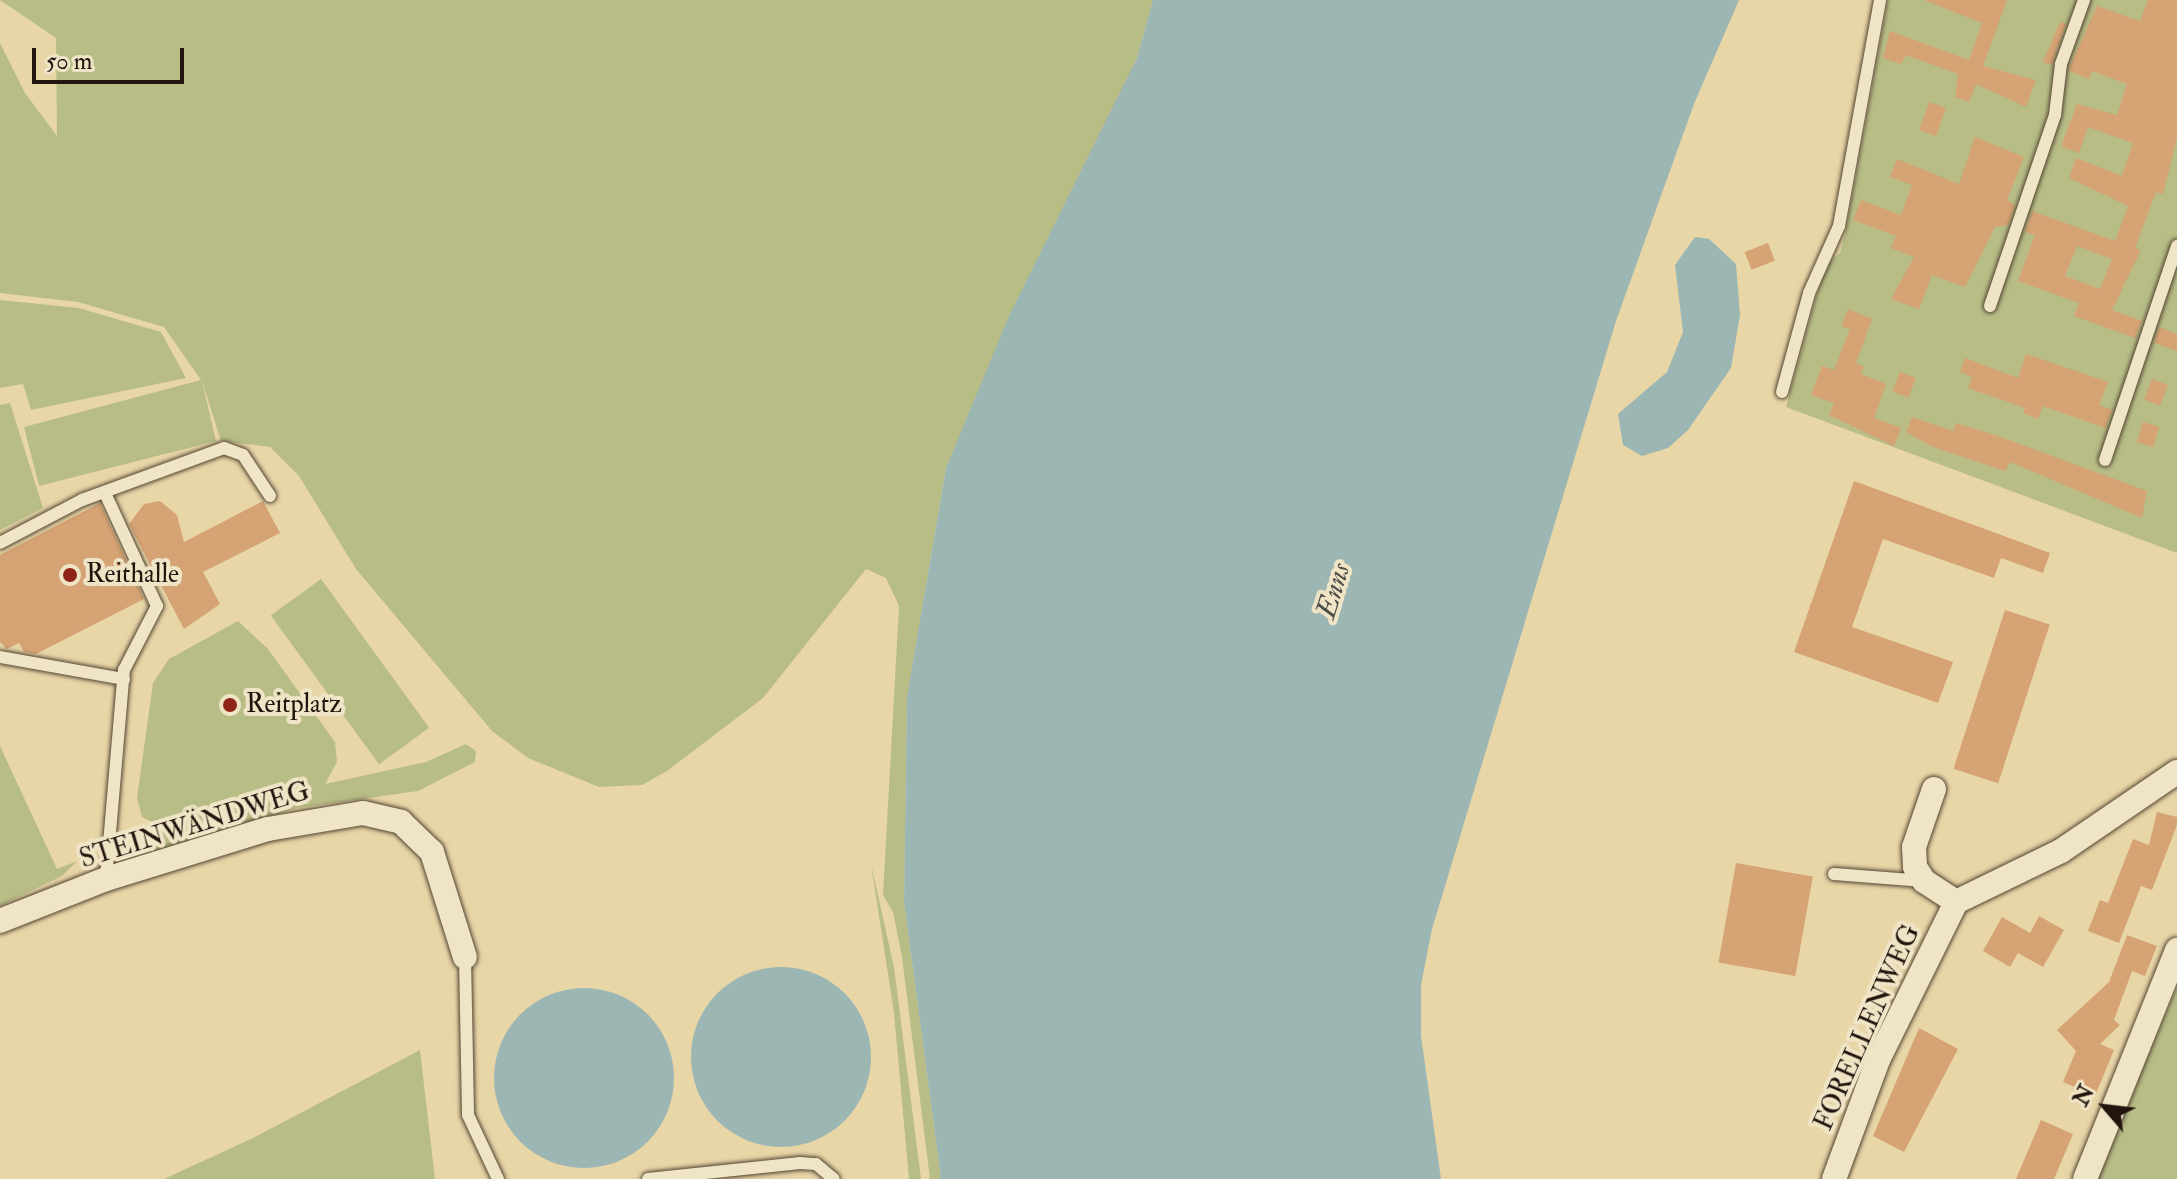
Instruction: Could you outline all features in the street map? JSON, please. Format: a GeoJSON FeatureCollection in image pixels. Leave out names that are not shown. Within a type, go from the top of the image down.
{"type":"FeatureCollection","features":[{"type":"Feature","properties":{"kind":"street"},"geometry":{"type":"LineString","coordinates":[[1934,789],[1914,847],[1924,881],[1956,902],[2042,862],[2177,772]]}},
{"type":"Feature","properties":{"kind":"street","name":"STEINWÄNDWEG"},"geometry":{"type":"LineString","coordinates":[[0,921],[106,879],[319,816],[384,814],[414,831],[432,852],[465,957]]}},
{"type":"Feature","properties":{"kind":"street","name":"FORELLENWEG"},"geometry":{"type":"LineString","coordinates":[[1834,1179],[1878,1060],[1956,902]]}},
{"type":"Feature","properties":{"kind":"street"},"geometry":{"type":"LineString","coordinates":[[2085,1179],[2177,950]]}},
{"type":"Feature","properties":{"kind":"lane"},"geometry":{"type":"LineString","coordinates":[[1782,392],[1809,293],[1839,226],[1880,0]]}},
{"type":"Feature","properties":{"kind":"lane"},"geometry":{"type":"LineString","coordinates":[[1990,306],[2055,115],[2061,64],[2084,0]]}},
{"type":"Feature","properties":{"kind":"lane"},"geometry":{"type":"LineString","coordinates":[[2105,460],[2177,246]]}},
{"type":"Feature","properties":{"kind":"lane"},"geometry":{"type":"LineString","coordinates":[[0,543],[82,500],[106,495],[224,448],[243,455],[270,496]]}},
{"type":"Feature","properties":{"kind":"lane"},"geometry":{"type":"LineString","coordinates":[[106,495],[157,606],[124,679],[106,879]]}},
{"type":"Feature","properties":{"kind":"lane"},"geometry":{"type":"LineString","coordinates":[[0,657],[124,679]]}},
{"type":"Feature","properties":{"kind":"lane"},"geometry":{"type":"LineString","coordinates":[[1834,874],[1924,881]]}},
{"type":"Feature","properties":{"kind":"lane"},"geometry":{"type":"LineString","coordinates":[[465,957],[466,1100],[498,1179]]}},
{"type":"Feature","properties":{"kind":"lane"},"geometry":{"type":"LineString","coordinates":[[648,1179],[702,1176],[800,1163],[816,1164],[834,1179]]}},
{"type":"Feature","properties":{"kind":"green space"},"geometry":{"type":"Polygon","coordinates":[[[0,0],[1153,0],[1137,58],[946,468],[907,696],[904,902],[941,1179],[930,1179],[902,957],[893,912],[883,895],[899,606],[886,578],[866,569],[763,698],[667,771],[642,785],[599,787],[528,758],[492,731],[356,569],[299,476],[270,447],[221,441],[202,381],[216,441],[39,486],[24,427],[201,380],[164,327],[78,302],[0,293],[0,43],[25,93],[57,136],[56,38],[0,0]]]}},
{"type":"Feature","properties":{"kind":"green space"},"geometry":{"type":"Polygon","coordinates":[[[1888,0],[2177,0],[2177,553],[1786,407],[1825,265],[1840,253],[1846,230],[1888,0]]]}},
{"type":"Feature","properties":{"kind":"green space"},"geometry":{"type":"Polygon","coordinates":[[[0,300],[79,308],[161,332],[186,378],[31,410],[23,384],[0,388],[0,300]]]}},
{"type":"Feature","properties":{"kind":"green space"},"geometry":{"type":"Polygon","coordinates":[[[10,403],[43,508],[0,530],[0,405],[10,403]]]}},
{"type":"Feature","properties":{"kind":"green space","name":"Reitplatz"},"geometry":{"type":"Polygon","coordinates":[[[321,579],[429,728],[379,764],[271,615],[321,579]]]}},
{"type":"Feature","properties":{"kind":"green space","name":"Reitplatz"},"geometry":{"type":"Polygon","coordinates":[[[238,621],[268,649],[335,742],[337,762],[325,784],[426,762],[466,744],[476,751],[475,762],[418,791],[297,808],[120,865],[120,849],[169,830],[142,817],[137,798],[153,683],[169,659],[238,621]]]}},
{"type":"Feature","properties":{"kind":"green space"},"geometry":{"type":"Polygon","coordinates":[[[0,746],[57,869],[77,861],[62,876],[0,906],[0,746]]]}},
{"type":"Feature","properties":{"kind":"green space"},"geometry":{"type":"Polygon","coordinates":[[[871,864],[894,967],[921,1179],[909,1179],[894,1013],[871,864]]]}},
{"type":"Feature","properties":{"kind":"green space"},"geometry":{"type":"Polygon","coordinates":[[[2177,987],[2177,1179],[2098,1179],[2151,1048],[2177,987]]]}},
{"type":"Feature","properties":{"kind":"green space"},"geometry":{"type":"Polygon","coordinates":[[[420,1050],[435,1179],[164,1179],[253,1138],[420,1050]]]}},
{"type":"Feature","properties":{"kind":"water","name":"Enns"},"geometry":{"type":"Polygon","coordinates":[[[1153,0],[1739,0],[1694,104],[1616,321],[1432,929],[1421,985],[1421,1036],[1441,1179],[941,1179],[904,902],[907,696],[946,468],[1009,316],[1137,58],[1153,0]]]}},
{"type":"Feature","properties":{"kind":"water"},"geometry":{"type":"Polygon","coordinates":[[[1695,237],[1709,239],[1736,264],[1740,315],[1731,368],[1688,430],[1668,448],[1642,456],[1623,445],[1618,414],[1667,372],[1683,332],[1675,265],[1695,237]]]}},
{"type":"Feature","properties":{"kind":"water"},"geometry":{"type":"Polygon","coordinates":[[[781,967],[815,974],[845,993],[864,1023],[871,1057],[864,1091],[845,1121],[815,1140],[781,1147],[747,1140],[717,1121],[698,1091],[691,1057],[698,1023],[717,993],[747,974],[781,967]]]}},
{"type":"Feature","properties":{"kind":"water"},"geometry":{"type":"Polygon","coordinates":[[[584,988],[618,995],[634,1003],[647,1015],[659,1028],[667,1044],[674,1078],[667,1112],[659,1128],[647,1141],[634,1153],[618,1161],[584,1168],[550,1161],[534,1153],[521,1141],[509,1128],[501,1112],[494,1078],[501,1044],[509,1028],[521,1015],[534,1003],[550,995],[584,988]]]}},
{"type":"Feature","properties":{"kind":"building"},"geometry":{"type":"Polygon","coordinates":[[[1924,0],[2007,0],[1983,66],[2036,80],[2026,107],[1976,84],[1969,102],[1955,97],[1958,74],[1906,55],[1901,64],[1883,58],[1890,31],[1969,60],[1982,23],[1924,0]]]}},
{"type":"Feature","properties":{"kind":"building"},"geometry":{"type":"Polygon","coordinates":[[[2148,0],[2177,0],[2177,138],[2163,194],[2156,192],[2135,248],[2141,250],[2112,310],[2142,321],[2135,338],[2074,316],[2079,303],[2018,281],[2035,235],[2025,232],[2032,211],[2115,241],[2128,206],[2069,178],[2076,158],[2122,176],[2133,143],[2088,127],[2079,153],[2061,146],[2077,104],[2117,115],[2127,84],[2092,71],[2089,79],[2069,71],[2097,6],[2140,21],[2148,0]],[[2077,246],[2065,276],[2100,289],[2112,259],[2077,246]]]}},
{"type":"Feature","properties":{"kind":"building"},"geometry":{"type":"Polygon","coordinates":[[[2060,22],[2066,24],[2052,65],[2043,62],[2060,22]]]}},
{"type":"Feature","properties":{"kind":"building"},"geometry":{"type":"Polygon","coordinates":[[[1929,102],[1946,108],[1936,136],[1919,130],[1929,102]]]}},
{"type":"Feature","properties":{"kind":"building"},"geometry":{"type":"Polygon","coordinates":[[[1975,137],[2024,157],[2007,200],[2015,205],[2008,225],[1995,227],[1965,287],[1932,275],[1919,309],[1891,299],[1914,257],[1891,248],[1896,236],[1853,220],[1861,200],[1901,215],[1912,185],[1890,177],[1897,159],[1959,184],[1975,137]]]}},
{"type":"Feature","properties":{"kind":"building"},"geometry":{"type":"Polygon","coordinates":[[[1768,243],[1775,261],[1751,270],[1745,252],[1768,243]]]}},
{"type":"Feature","properties":{"kind":"building"},"geometry":{"type":"Polygon","coordinates":[[[1848,309],[1872,319],[1856,363],[1864,367],[1861,374],[1886,384],[1874,418],[1901,428],[1894,446],[1829,415],[1834,403],[1811,395],[1822,366],[1834,370],[1850,329],[1841,326],[1848,309]]]}},
{"type":"Feature","properties":{"kind":"building"},"geometry":{"type":"Polygon","coordinates":[[[2159,327],[2177,334],[2177,351],[2154,343],[2159,327]]]}},
{"type":"Feature","properties":{"kind":"building"},"geometry":{"type":"Polygon","coordinates":[[[2026,354],[2108,382],[2099,405],[2112,410],[2105,428],[2043,406],[2038,419],[2023,413],[2025,408],[1968,388],[1972,377],[1960,372],[1965,358],[2018,378],[2026,354]]]}},
{"type":"Feature","properties":{"kind":"building"},"geometry":{"type":"Polygon","coordinates":[[[1900,372],[1916,378],[1908,398],[1892,392],[1900,372]]]}},
{"type":"Feature","properties":{"kind":"building"},"geometry":{"type":"Polygon","coordinates":[[[2152,379],[2168,385],[2160,406],[2144,400],[2152,379]]]}},
{"type":"Feature","properties":{"kind":"building"},"geometry":{"type":"Polygon","coordinates":[[[1912,417],[1953,431],[1956,423],[1998,436],[2147,491],[2142,518],[2010,462],[2005,471],[1933,447],[1906,432],[1912,417]]]}},
{"type":"Feature","properties":{"kind":"building"},"geometry":{"type":"Polygon","coordinates":[[[2143,422],[2159,427],[2153,447],[2137,442],[2143,422]]]}},
{"type":"Feature","properties":{"kind":"building"},"geometry":{"type":"Polygon","coordinates":[[[1854,481],[2050,553],[2043,573],[2001,558],[1994,578],[1883,539],[1852,627],[1953,662],[1938,703],[1794,652],[1854,481]]]}},
{"type":"Feature","properties":{"kind":"building"},"geometry":{"type":"Polygon","coordinates":[[[160,501],[177,515],[184,542],[263,501],[280,533],[203,572],[220,604],[184,629],[129,524],[144,504],[160,501]]]}},
{"type":"Feature","properties":{"kind":"building","name":"Reithalle"},"geometry":{"type":"Polygon","coordinates":[[[100,503],[144,599],[36,654],[24,652],[19,643],[7,649],[0,642],[0,555],[100,503]]]}},
{"type":"Feature","properties":{"kind":"building"},"geometry":{"type":"Polygon","coordinates":[[[2005,610],[2050,625],[1998,783],[1953,769],[2005,610]]]}},
{"type":"Feature","properties":{"kind":"building"},"geometry":{"type":"Polygon","coordinates":[[[2157,812],[2177,817],[2177,825],[2152,890],[2141,886],[2119,943],[2088,931],[2100,900],[2108,903],[2133,839],[2149,845],[2157,812]]]}},
{"type":"Feature","properties":{"kind":"building"},"geometry":{"type":"Polygon","coordinates":[[[1736,863],[1813,877],[1795,976],[1718,962],[1736,863]]]}},
{"type":"Feature","properties":{"kind":"building"},"geometry":{"type":"Polygon","coordinates":[[[2039,916],[2064,930],[2043,967],[2018,953],[2010,967],[1983,951],[2002,917],[2030,933],[2039,916]]]}},
{"type":"Feature","properties":{"kind":"building"},"geometry":{"type":"Polygon","coordinates":[[[2127,935],[2157,946],[2145,976],[2132,971],[2114,1020],[2120,1025],[2100,1044],[2114,1050],[2095,1096],[2063,1082],[2076,1051],[2057,1030],[2109,982],[2127,935]]]}},
{"type":"Feature","properties":{"kind":"building"},"geometry":{"type":"Polygon","coordinates":[[[1919,1028],[1958,1049],[1904,1152],[1873,1136],[1919,1028]]]}},
{"type":"Feature","properties":{"kind":"building"},"geometry":{"type":"Polygon","coordinates":[[[2041,1120],[2073,1134],[2054,1179],[2016,1179],[2041,1120]]]}},
{"type":"Feature","properties":{"kind":"place","name":"Reithalle"},"geometry":{"type":"Point","coordinates":[70,575]}},
{"type":"Feature","properties":{"kind":"place","name":"Reitplatz"},"geometry":{"type":"Point","coordinates":[230,705]}}]}
